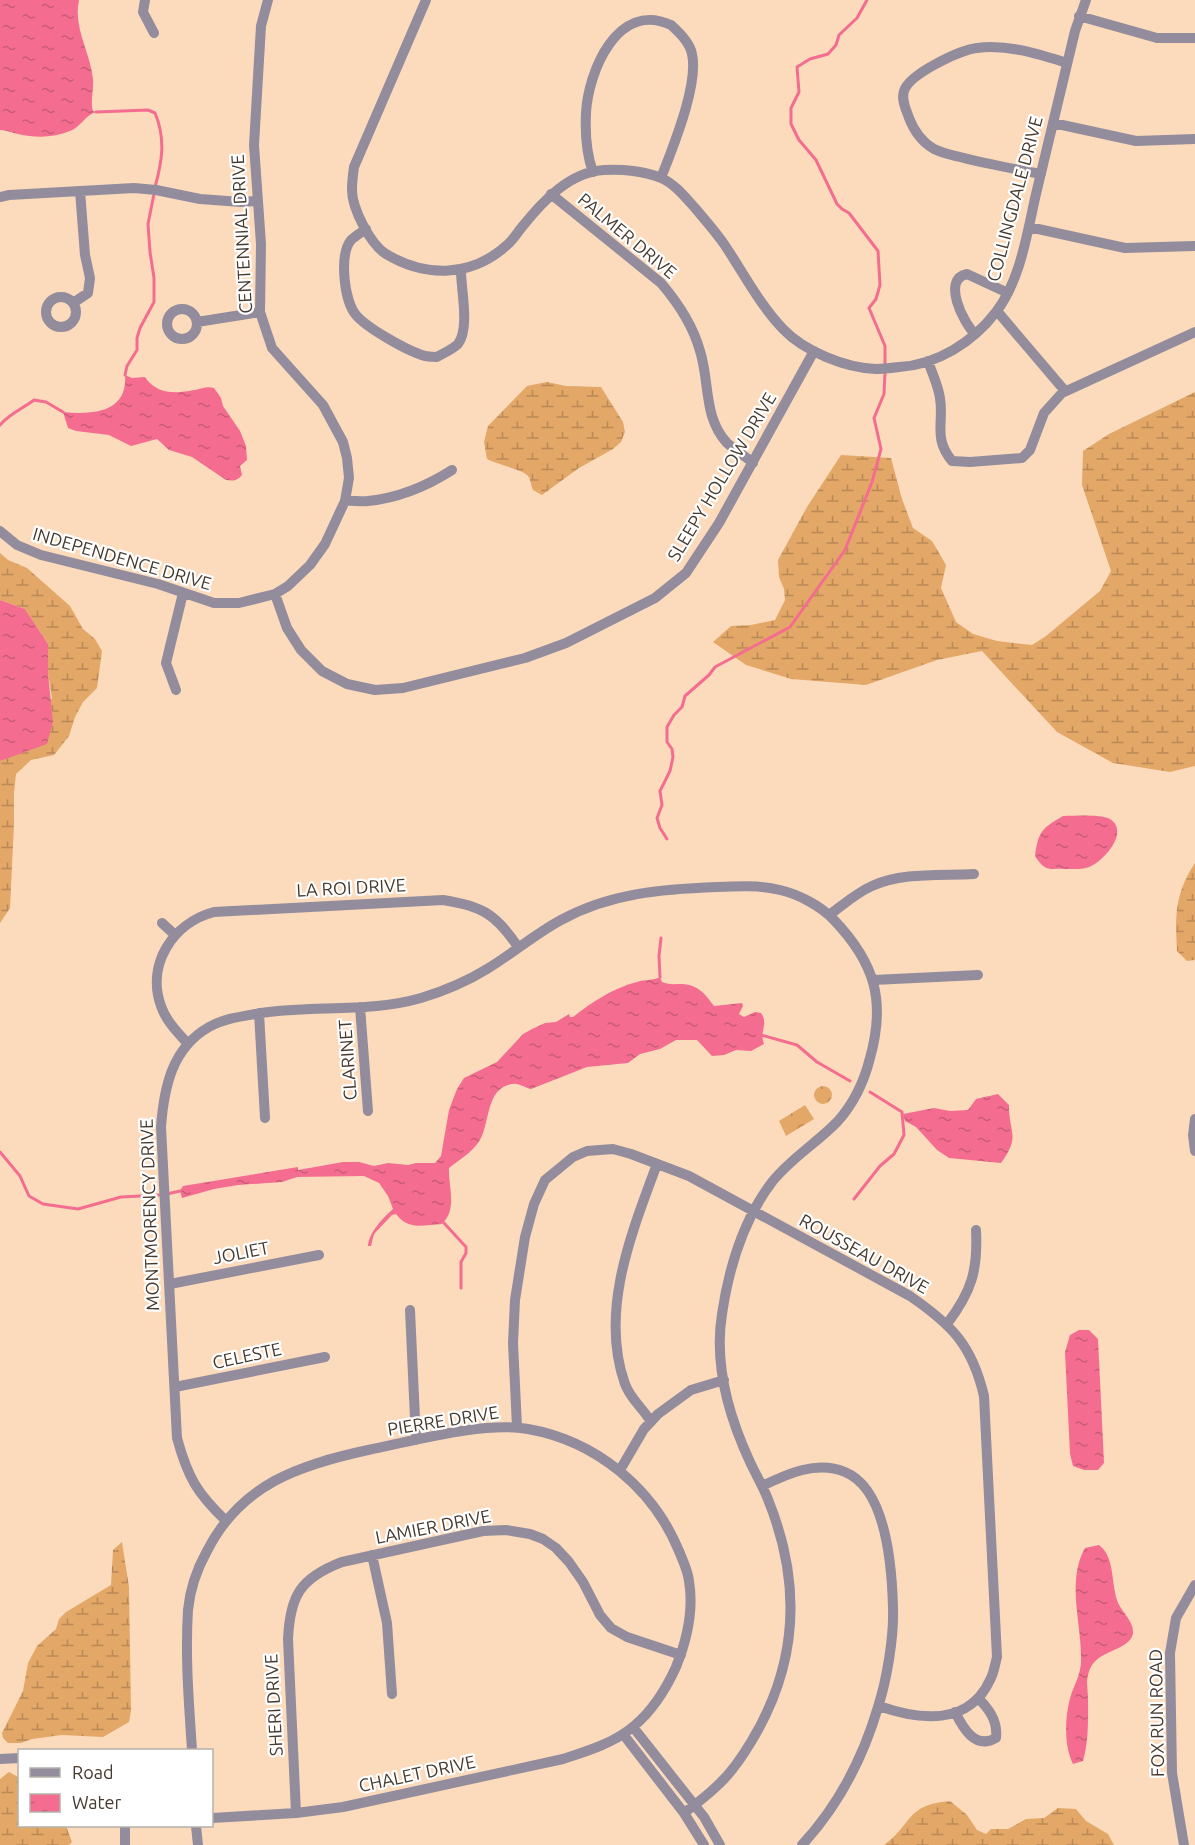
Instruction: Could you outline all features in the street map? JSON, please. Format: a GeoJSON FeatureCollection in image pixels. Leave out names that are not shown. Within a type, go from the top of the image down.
{"type":"FeatureCollection","features":[{"type":"Feature","properties":{"kind":"street"},"geometry":{"type":"LineString","coordinates":[[145,0],[143,12],[154,33]]}},
{"type":"Feature","properties":{"kind":"street","name":"CENTENNIAL DRIVE"},"geometry":{"type":"LineString","coordinates":[[268,0],[261,26],[254,145],[261,244],[260,312],[272,348],[323,405],[343,442],[349,478],[345,501],[325,544],[310,565],[288,586],[275,594]]}},
{"type":"Feature","properties":{"kind":"street"},"geometry":{"type":"LineString","coordinates":[[426,0],[354,167],[352,192],[357,213],[382,252],[409,266],[438,272],[461,271],[489,260],[509,244],[551,194],[563,185],[602,170],[628,170],[661,178],[680,128],[692,78],[692,53],[679,32],[654,16],[639,16],[621,23],[611,36],[593,72],[586,112],[587,149],[592,172]]}},
{"type":"Feature","properties":{"kind":"street","name":"COLLINGDALE DRIVE"},"geometry":{"type":"LineString","coordinates":[[661,178],[681,192],[703,217],[783,329],[806,348],[835,360],[875,369],[910,366],[941,357],[975,334],[997,311],[1015,276],[1029,227],[1079,16],[1086,0]]}},
{"type":"Feature","properties":{"kind":"street"},"geometry":{"type":"LineString","coordinates":[[1079,16],[1157,38],[1195,38]]}},
{"type":"Feature","properties":{"kind":"street"},"geometry":{"type":"LineString","coordinates":[[1041,174],[987,164],[934,149],[912,128],[904,104],[904,90],[908,84],[930,68],[961,52],[977,48],[1006,47],[1067,63]]}},
{"type":"Feature","properties":{"kind":"street"},"geometry":{"type":"LineString","coordinates":[[1053,123],[1136,141],[1195,139]]}},
{"type":"Feature","properties":{"kind":"street"},"geometry":{"type":"LineString","coordinates":[[0,197],[134,188],[200,199],[257,201]]}},
{"type":"Feature","properties":{"kind":"street"},"geometry":{"type":"LineString","coordinates":[[73,303],[87,293],[90,278],[85,255],[80,191]]}},
{"type":"Feature","properties":{"kind":"street","name":"PALMER DRIVE"},"geometry":{"type":"LineString","coordinates":[[551,194],[661,282],[695,334],[701,351],[713,421],[729,445],[753,463]]}},
{"type":"Feature","properties":{"kind":"street"},"geometry":{"type":"LineString","coordinates":[[1029,227],[1125,248],[1195,246]]}},
{"type":"Feature","properties":{"kind":"street"},"geometry":{"type":"LineString","coordinates":[[366,229],[351,240],[345,254],[344,277],[349,301],[356,315],[366,324],[420,355],[438,357],[457,344],[462,334],[464,314],[461,271]]}},
{"type":"Feature","properties":{"kind":"street"},"geometry":{"type":"LineString","coordinates":[[975,334],[966,326],[959,309],[955,288],[957,279],[967,274],[1008,293]]}},
{"type":"Feature","properties":{"kind":"street"},"geometry":{"type":"LineString","coordinates":[[997,311],[1065,391]]}},
{"type":"Feature","properties":{"kind":"street"},"geometry":{"type":"LineString","coordinates":[[196,322],[260,312]]}},
{"type":"Feature","properties":{"kind":"street"},"geometry":{"type":"LineString","coordinates":[[928,361],[940,398],[940,432],[944,451],[952,461],[1022,458],[1030,450],[1044,413],[1050,404],[1065,391],[1195,332]]}},
{"type":"Feature","properties":{"kind":"street","name":"SLEEPY HOLLOW DRIVE"},"geometry":{"type":"LineString","coordinates":[[275,594],[287,628],[301,650],[322,671],[346,684],[375,690],[402,688],[542,654],[655,598],[686,573],[753,463],[814,351]]}},
{"type":"Feature","properties":{"kind":"street"},"geometry":{"type":"LineString","coordinates":[[345,501],[368,501],[419,488],[452,470]]}},
{"type":"Feature","properties":{"kind":"street","name":"INDEPENDENCE DRIVE"},"geometry":{"type":"LineString","coordinates":[[0,531],[17,545],[41,555],[158,584],[214,603],[239,603],[275,594]]}},
{"type":"Feature","properties":{"kind":"street"},"geometry":{"type":"LineString","coordinates":[[176,690],[166,663],[183,593]]}},
{"type":"Feature","properties":{"kind":"street"},"geometry":{"type":"LineString","coordinates":[[829,915],[854,895],[874,885],[895,879],[974,874]]}},
{"type":"Feature","properties":{"kind":"street","name":"MONTMORENCY DRIVE"},"geometry":{"type":"LineString","coordinates":[[226,1521],[205,1501],[191,1480],[177,1438],[161,1126],[162,1108],[169,1076],[178,1056],[188,1044],[211,1026],[230,1019],[276,1011],[396,1004],[457,986],[564,918],[612,899],[675,888],[748,886],[782,890],[809,902],[829,915],[864,959],[873,980],[879,1011],[877,1034],[866,1075],[855,1098],[832,1126],[787,1165],[773,1181],[747,1223],[727,1278],[720,1326],[728,1403],[735,1427],[782,1535],[788,1565],[791,1616],[783,1667],[774,1702],[741,1759],[720,1783],[684,1813]]}},
{"type":"Feature","properties":{"kind":"street","name":"LA ROI DRIVE"},"geometry":{"type":"LineString","coordinates":[[188,1044],[170,1022],[161,1006],[157,985],[158,962],[174,934],[200,916],[214,912],[443,900],[469,904],[492,916],[506,929],[518,947]]}},
{"type":"Feature","properties":{"kind":"street"},"geometry":{"type":"LineString","coordinates":[[162,923],[174,934]]}},
{"type":"Feature","properties":{"kind":"street"},"geometry":{"type":"LineString","coordinates":[[873,980],[978,975]]}},
{"type":"Feature","properties":{"kind":"street","name":"CLARINET"},"geometry":{"type":"LineString","coordinates":[[360,1007],[368,1111]]}},
{"type":"Feature","properties":{"kind":"street"},"geometry":{"type":"LineString","coordinates":[[259,1014],[265,1118]]}},
{"type":"Feature","properties":{"kind":"street"},"geometry":{"type":"LineString","coordinates":[[1195,1119],[1193,1135],[1195,1151]]}},
{"type":"Feature","properties":{"kind":"street","name":"ROUSSEAU DRIVE"},"geometry":{"type":"LineString","coordinates":[[517,1427],[513,1342],[515,1300],[531,1215],[545,1180],[573,1157],[586,1151],[613,1149],[689,1176],[910,1296],[947,1323],[967,1351],[980,1376],[984,1396],[997,1657],[990,1680],[978,1698],[969,1706],[955,1712],[946,1715],[917,1717],[879,1706]]}},
{"type":"Feature","properties":{"kind":"street"},"geometry":{"type":"LineString","coordinates":[[651,1422],[634,1402],[626,1385],[617,1356],[616,1333],[618,1296],[624,1261],[632,1231],[657,1164]]}},
{"type":"Feature","properties":{"kind":"street"},"geometry":{"type":"LineString","coordinates":[[947,1323],[966,1298],[974,1276],[977,1255],[976,1230]]}},
{"type":"Feature","properties":{"kind":"street","name":"JOLIET"},"geometry":{"type":"LineString","coordinates":[[170,1284],[319,1255]]}},
{"type":"Feature","properties":{"kind":"street"},"geometry":{"type":"LineString","coordinates":[[410,1311],[416,1440]]}},
{"type":"Feature","properties":{"kind":"street","name":"CELESTE"},"geometry":{"type":"LineString","coordinates":[[175,1388],[325,1357]]}},
{"type":"Feature","properties":{"kind":"street"},"geometry":{"type":"LineString","coordinates":[[620,1470],[658,1414],[691,1390],[724,1380]]}},
{"type":"Feature","properties":{"kind":"street","name":"PIERRE DRIVE"},"geometry":{"type":"LineString","coordinates":[[192,1749],[187,1656],[189,1607],[196,1571],[215,1535],[236,1508],[269,1483],[298,1469],[341,1456],[482,1428],[530,1429],[564,1439],[597,1454],[620,1470],[649,1498],[674,1537],[689,1580],[691,1604],[689,1626],[671,1679],[654,1705],[623,1734]]}},
{"type":"Feature","properties":{"kind":"street"},"geometry":{"type":"LineString","coordinates":[[762,1486],[784,1475],[802,1470],[821,1468],[845,1472],[858,1481],[871,1497],[880,1518],[888,1556],[893,1609],[879,1706],[856,1768],[831,1807],[802,1845]]}},
{"type":"Feature","properties":{"kind":"street","name":"LAMIER DRIVE"},"geometry":{"type":"LineString","coordinates":[[297,1596],[311,1576],[342,1562],[483,1531],[506,1530],[530,1534],[556,1548],[583,1582],[600,1615],[618,1634],[681,1655]]}},
{"type":"Feature","properties":{"kind":"street"},"geometry":{"type":"LineString","coordinates":[[372,1555],[387,1623],[392,1694]]}},
{"type":"Feature","properties":{"kind":"street","name":"FOX RUN ROAD"},"geometry":{"type":"LineString","coordinates":[[1184,1845],[1172,1773],[1170,1653],[1176,1618],[1195,1585]]}},
{"type":"Feature","properties":{"kind":"street","name":"SHERI DRIVE"},"geometry":{"type":"LineString","coordinates":[[296,1813],[288,1639],[289,1617],[297,1596]]}},
{"type":"Feature","properties":{"kind":"street"},"geometry":{"type":"LineString","coordinates":[[955,1712],[962,1726],[979,1742],[989,1742],[996,1738],[997,1730],[994,1719],[978,1698]]}},
{"type":"Feature","properties":{"kind":"street"},"geometry":{"type":"LineString","coordinates":[[633,1727],[695,1805],[720,1845]]}},
{"type":"Feature","properties":{"kind":"street"},"geometry":{"type":"LineString","coordinates":[[623,1734],[684,1813],[704,1845]]}},
{"type":"Feature","properties":{"kind":"street","name":"CHALET DRIVE"},"geometry":{"type":"LineString","coordinates":[[213,1818],[296,1813],[343,1807],[563,1759],[594,1749],[623,1734]]}},
{"type":"Feature","properties":{"kind":"street"},"geometry":{"type":"LineString","coordinates":[[0,1759],[18,1758]]}},
{"type":"Feature","properties":{"kind":"street"},"geometry":{"type":"LineString","coordinates":[[125,1827],[125,1845]]}},
{"type":"Feature","properties":{"kind":"street"},"geometry":{"type":"LineString","coordinates":[[196,1827],[198,1845]]}},
{"type":"Feature","properties":{"kind":"green space"},"geometry":{"type":"Polygon","coordinates":[[[547,382],[566,386],[601,387],[623,422],[625,432],[621,442],[613,449],[579,468],[542,495],[533,490],[525,474],[487,459],[484,442],[488,426],[527,386],[547,382]]]}},
{"type":"Feature","properties":{"kind":"green space"},"geometry":{"type":"Polygon","coordinates":[[[1195,392],[1195,766],[1170,772],[1113,763],[1057,732],[982,651],[937,660],[866,685],[791,679],[746,665],[713,642],[731,626],[775,620],[785,600],[784,589],[779,577],[778,560],[807,507],[841,455],[891,458],[913,528],[932,541],[946,565],[941,588],[956,622],[973,634],[997,641],[1032,645],[1100,591],[1111,571],[1082,485],[1083,451],[1109,434],[1195,392]]]}},
{"type":"Feature","properties":{"kind":"green space"},"geometry":{"type":"Polygon","coordinates":[[[0,553],[8,560],[27,568],[70,606],[83,629],[95,639],[102,651],[97,688],[83,702],[69,736],[54,755],[31,760],[16,774],[10,908],[0,923],[0,761],[19,753],[52,698],[48,673],[48,644],[25,609],[0,600],[0,553]]]}},
{"type":"Feature","properties":{"kind":"green space"},"geometry":{"type":"Polygon","coordinates":[[[1195,863],[1195,960],[1187,961],[1177,951],[1176,927],[1183,884],[1195,863]]]}},
{"type":"Feature","properties":{"kind":"green space"},"geometry":{"type":"Polygon","coordinates":[[[819,1086],[827,1086],[832,1091],[830,1102],[819,1104],[814,1099],[814,1091],[819,1086]]]}},
{"type":"Feature","properties":{"kind":"green space"},"geometry":{"type":"Polygon","coordinates":[[[805,1105],[814,1119],[786,1136],[779,1121],[805,1105]]]}},
{"type":"Feature","properties":{"kind":"green space"},"geometry":{"type":"Polygon","coordinates":[[[122,1542],[129,1587],[131,1711],[129,1722],[103,1737],[62,1735],[32,1739],[21,1743],[8,1743],[2,1733],[23,1691],[28,1663],[37,1646],[56,1629],[59,1619],[66,1612],[111,1585],[113,1550],[122,1542]]]}},
{"type":"Feature","properties":{"kind":"green space"},"geometry":{"type":"Polygon","coordinates":[[[9,1772],[18,1777],[18,1827],[66,1827],[72,1842],[69,1845],[0,1845],[0,1779],[9,1772]]]}},
{"type":"Feature","properties":{"kind":"green space"},"geometry":{"type":"Polygon","coordinates":[[[950,1801],[967,1815],[977,1830],[986,1834],[991,1829],[1008,1829],[1026,1819],[1044,1818],[1058,1808],[1076,1809],[1086,1821],[1108,1834],[1114,1845],[884,1845],[917,1811],[925,1806],[950,1801]]]}},
{"type":"Feature","properties":{"kind":"water"},"geometry":{"type":"Polygon","coordinates":[[[0,0],[79,0],[78,20],[91,69],[92,107],[96,112],[74,129],[44,137],[0,130],[0,0]]]}},
{"type":"Feature","properties":{"kind":"water"},"geometry":{"type":"Polygon","coordinates":[[[125,375],[132,378],[145,377],[149,383],[160,390],[180,392],[206,387],[214,388],[240,431],[246,446],[247,460],[240,466],[242,475],[235,480],[226,480],[192,457],[169,450],[157,439],[131,446],[109,435],[68,428],[63,412],[85,413],[106,409],[121,397],[125,375]]]}},
{"type":"Feature","properties":{"kind":"water"},"geometry":{"type":"Polygon","coordinates":[[[0,600],[25,609],[48,644],[48,673],[53,722],[47,744],[0,761],[0,600]]]}},
{"type":"Feature","properties":{"kind":"water"},"geometry":{"type":"Polygon","coordinates":[[[1063,816],[1094,816],[1110,819],[1117,830],[1114,844],[1104,857],[1087,868],[1052,869],[1045,867],[1035,856],[1038,841],[1042,831],[1063,816]]]}},
{"type":"Feature","properties":{"kind":"water"},"geometry":{"type":"Polygon","coordinates":[[[660,977],[665,983],[697,988],[714,1006],[742,1003],[739,1014],[744,1017],[755,1012],[761,1013],[764,1021],[764,1044],[751,1051],[736,1050],[724,1055],[712,1056],[697,1040],[676,1040],[660,1049],[640,1054],[628,1063],[587,1067],[531,1089],[515,1084],[504,1086],[493,1098],[483,1133],[477,1145],[449,1168],[451,1204],[447,1218],[442,1224],[412,1225],[396,1214],[392,1215],[374,1234],[371,1246],[368,1246],[374,1231],[393,1209],[379,1183],[364,1176],[297,1177],[282,1182],[214,1189],[182,1198],[180,1191],[183,1186],[298,1167],[298,1170],[343,1162],[359,1162],[374,1166],[388,1163],[408,1165],[435,1163],[441,1156],[449,1110],[464,1078],[497,1062],[523,1034],[532,1029],[545,1023],[556,1022],[569,1014],[573,1017],[595,1001],[620,988],[660,977]]]}},
{"type":"Feature","properties":{"kind":"water"},"geometry":{"type":"Polygon","coordinates":[[[998,1094],[1009,1105],[1012,1135],[1011,1146],[1001,1163],[949,1158],[937,1150],[916,1127],[905,1121],[903,1114],[934,1108],[950,1111],[968,1110],[976,1099],[998,1094]]]}},
{"type":"Feature","properties":{"kind":"water"},"geometry":{"type":"Polygon","coordinates":[[[1079,1330],[1089,1330],[1098,1339],[1104,1463],[1098,1470],[1084,1470],[1073,1466],[1070,1454],[1065,1352],[1070,1335],[1079,1330]]]}},
{"type":"Feature","properties":{"kind":"water"},"geometry":{"type":"Polygon","coordinates":[[[1099,1545],[1108,1556],[1117,1600],[1133,1630],[1129,1641],[1100,1657],[1091,1667],[1087,1681],[1088,1722],[1085,1753],[1083,1761],[1073,1764],[1066,1728],[1070,1700],[1081,1665],[1076,1575],[1085,1548],[1099,1545]]]}},
{"type":"Feature","properties":{"kind":"waterway"},"geometry":{"type":"LineString","coordinates":[[867,0],[857,18],[839,35],[836,45],[828,54],[810,59],[797,67],[799,92],[791,108],[791,124],[799,140],[816,160],[837,204],[849,213],[878,251],[880,285],[876,299],[869,308],[885,346],[885,365]]}},
{"type":"Feature","properties":{"kind":"waterway"},"geometry":{"type":"LineString","coordinates":[[96,112],[148,110],[155,113],[162,141],[160,169],[155,187]]}},
{"type":"Feature","properties":{"kind":"waterway"},"geometry":{"type":"LineString","coordinates":[[125,375],[127,366],[137,350],[140,328],[154,302],[154,278],[148,224],[154,194]]}},
{"type":"Feature","properties":{"kind":"waterway"},"geometry":{"type":"LineString","coordinates":[[667,839],[657,818],[662,805],[660,791],[670,771],[673,757],[672,749],[667,742],[667,727],[682,707],[685,696],[715,667],[790,627],[845,550],[872,482],[881,449],[874,418],[884,394],[885,372]]}},
{"type":"Feature","properties":{"kind":"waterway"},"geometry":{"type":"LineString","coordinates":[[0,425],[34,400],[46,402],[63,412]]}},
{"type":"Feature","properties":{"kind":"waterway"},"geometry":{"type":"LineString","coordinates":[[660,977],[661,938]]}},
{"type":"Feature","properties":{"kind":"waterway"},"geometry":{"type":"LineString","coordinates":[[761,1035],[797,1045],[817,1062],[850,1081]]}},
{"type":"Feature","properties":{"kind":"waterway"},"geometry":{"type":"LineString","coordinates":[[854,1199],[880,1166],[894,1154],[904,1135],[902,1112],[870,1092]]}},
{"type":"Feature","properties":{"kind":"waterway"},"geometry":{"type":"LineString","coordinates":[[0,1152],[20,1176],[29,1196],[43,1204],[78,1209],[121,1197],[160,1195]]}},
{"type":"Feature","properties":{"kind":"waterway"},"geometry":{"type":"LineString","coordinates":[[167,1194],[180,1191]]}},
{"type":"Feature","properties":{"kind":"waterway"},"geometry":{"type":"LineString","coordinates":[[444,1223],[466,1247],[466,1253],[461,1262],[461,1288]]}}]}
